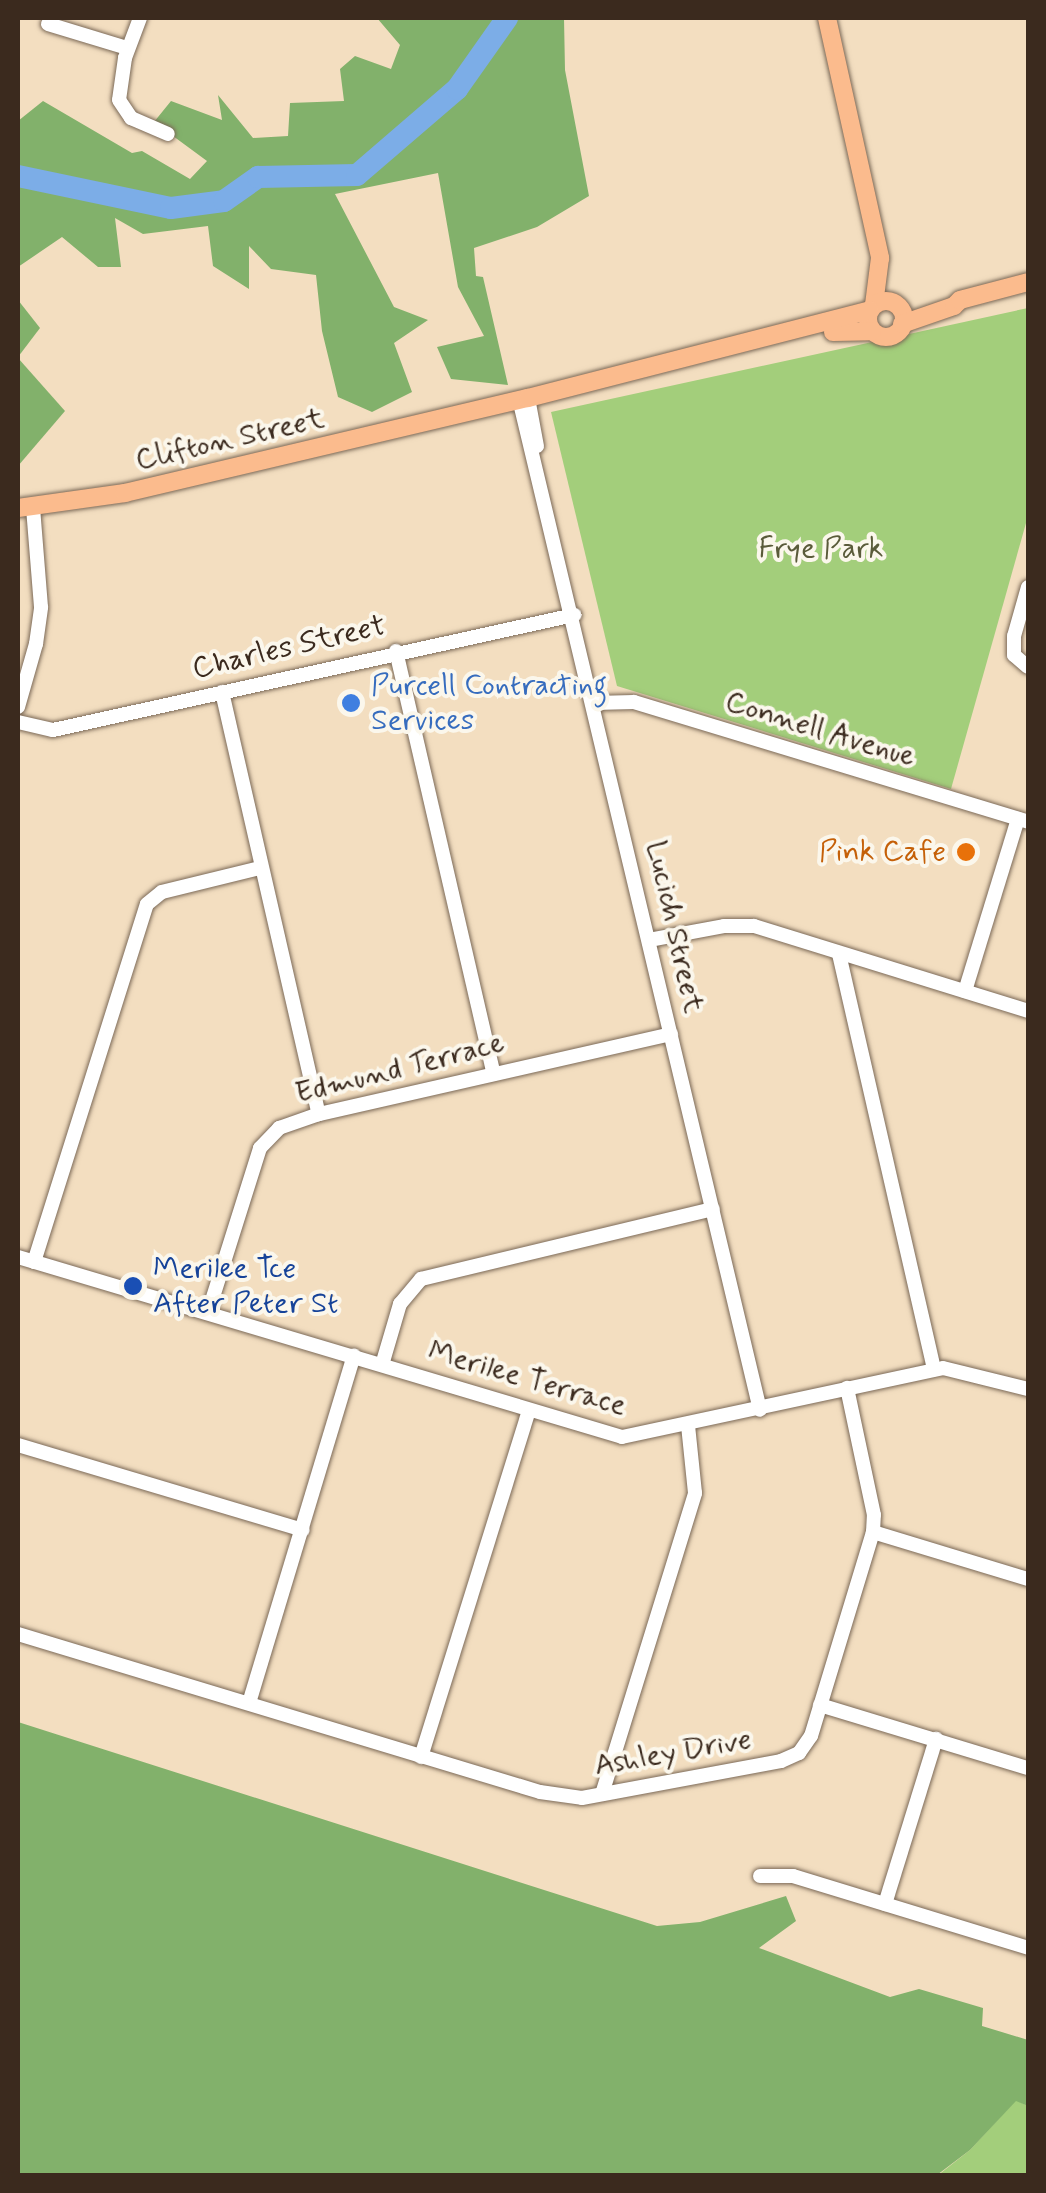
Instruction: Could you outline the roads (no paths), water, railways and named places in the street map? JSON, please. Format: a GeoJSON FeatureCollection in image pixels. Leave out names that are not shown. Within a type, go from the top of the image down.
{"type":"FeatureCollection","features":[{"type":"Feature","properties":{"kind":"main road"},"geometry":{"type":"LineString","coordinates":[[827,18],[888,310],[872,331]]}},
{"type":"Feature","properties":{"kind":"main road","name":"Clifton Street"},"geometry":{"type":"LineString","coordinates":[[525,403],[888,310],[952,296],[960,300],[1028,282]]}},
{"type":"Feature","properties":{"kind":"main road","name":"Clifton Street"},"geometry":{"type":"LineString","coordinates":[[25,508],[124,494],[453,415],[525,403],[809,337],[872,331],[886,336],[888,310]]}},
{"type":"Feature","properties":{"kind":"street"},"geometry":{"type":"LineString","coordinates":[[140,18],[128,48],[120,100],[131,118],[168,134]]}},
{"type":"Feature","properties":{"kind":"street"},"geometry":{"type":"LineString","coordinates":[[48,24],[128,48]]}},
{"type":"Feature","properties":{"kind":"street","name":"Lucich Street"},"geometry":{"type":"LineString","coordinates":[[525,403],[760,1410]]}},
{"type":"Feature","properties":{"kind":"street"},"geometry":{"type":"LineString","coordinates":[[18,707],[36,644],[41,607],[25,508]]}},
{"type":"Feature","properties":{"kind":"street"},"geometry":{"type":"LineString","coordinates":[[1028,587],[1014,636],[1014,655],[1028,667]]}},
{"type":"Feature","properties":{"kind":"street","name":"Charles Street"},"geometry":{"type":"LineString","coordinates":[[18,722],[52,730],[574,615]]}},
{"type":"Feature","properties":{"kind":"street"},"geometry":{"type":"LineString","coordinates":[[396,652],[494,1074]]}},
{"type":"Feature","properties":{"kind":"street"},"geometry":{"type":"LineString","coordinates":[[222,692],[318,1114]]}},
{"type":"Feature","properties":{"kind":"street","name":"Connell Avenue"},"geometry":{"type":"LineString","coordinates":[[594,703],[634,702],[1023,821]]}},
{"type":"Feature","properties":{"kind":"street"},"geometry":{"type":"LineString","coordinates":[[965,991],[1023,821]]}},
{"type":"Feature","properties":{"kind":"street"},"geometry":{"type":"LineString","coordinates":[[34,1262],[147,904],[162,892],[260,868]]}},
{"type":"Feature","properties":{"kind":"street"},"geometry":{"type":"LineString","coordinates":[[649,940],[724,926],[754,926],[1028,1011]]}},
{"type":"Feature","properties":{"kind":"street"},"geometry":{"type":"LineString","coordinates":[[838,954],[934,1369]]}},
{"type":"Feature","properties":{"kind":"street","name":"Edmund Terrace"},"geometry":{"type":"LineString","coordinates":[[208,1312],[260,1148],[279,1128],[318,1114],[672,1034]]}},
{"type":"Feature","properties":{"kind":"street"},"geometry":{"type":"LineString","coordinates":[[382,1364],[400,1304],[421,1279],[712,1209]]}},
{"type":"Feature","properties":{"kind":"street","name":"Merilee Terrace"},"geometry":{"type":"LineString","coordinates":[[18,1256],[622,1437],[760,1410],[934,1369],[956,1368],[1028,1388]]}},
{"type":"Feature","properties":{"kind":"street"},"geometry":{"type":"LineString","coordinates":[[249,1703],[354,1356]]}},
{"type":"Feature","properties":{"kind":"street","name":"Ashley Drive"},"geometry":{"type":"LineString","coordinates":[[18,1634],[540,1792],[582,1798],[792,1757],[811,1736],[873,1532],[874,1514],[847,1388]]}},
{"type":"Feature","properties":{"kind":"street"},"geometry":{"type":"LineString","coordinates":[[422,1757],[529,1410]]}},
{"type":"Feature","properties":{"kind":"street"},"geometry":{"type":"LineString","coordinates":[[602,1794],[695,1493],[688,1425]]}},
{"type":"Feature","properties":{"kind":"street"},"geometry":{"type":"LineString","coordinates":[[18,1445],[303,1530]]}},
{"type":"Feature","properties":{"kind":"street"},"geometry":{"type":"LineString","coordinates":[[873,1532],[1028,1579]]}},
{"type":"Feature","properties":{"kind":"street"},"geometry":{"type":"LineString","coordinates":[[820,1705],[1028,1768]]}},
{"type":"Feature","properties":{"kind":"street"},"geometry":{"type":"LineString","coordinates":[[885,1904],[936,1740]]}},
{"type":"Feature","properties":{"kind":"street"},"geometry":{"type":"LineString","coordinates":[[760,1876],[793,1876],[1028,1948]]}},
{"type":"Feature","properties":{"kind":"waterway"},"geometry":{"type":"LineString","coordinates":[[18,176],[171,208],[224,201],[258,177],[357,175],[457,89],[507,18]]}},
{"type":"Feature","properties":{"kind":"place","name":"Purcell Contracting Services"},"geometry":{"type":"Point","coordinates":[351,703]}},
{"type":"Feature","properties":{"kind":"place","name":"Pink Cafe"},"geometry":{"type":"Point","coordinates":[966,852]}},
{"type":"Feature","properties":{"kind":"place","name":"Merilee Tce After Peter St"},"geometry":{"type":"Point","coordinates":[133,1286]}},
{"type":"Feature","properties":{"kind":"park label","name":"Frye Park"},"geometry":{"type":"Point","coordinates":[821,549]}}]}
